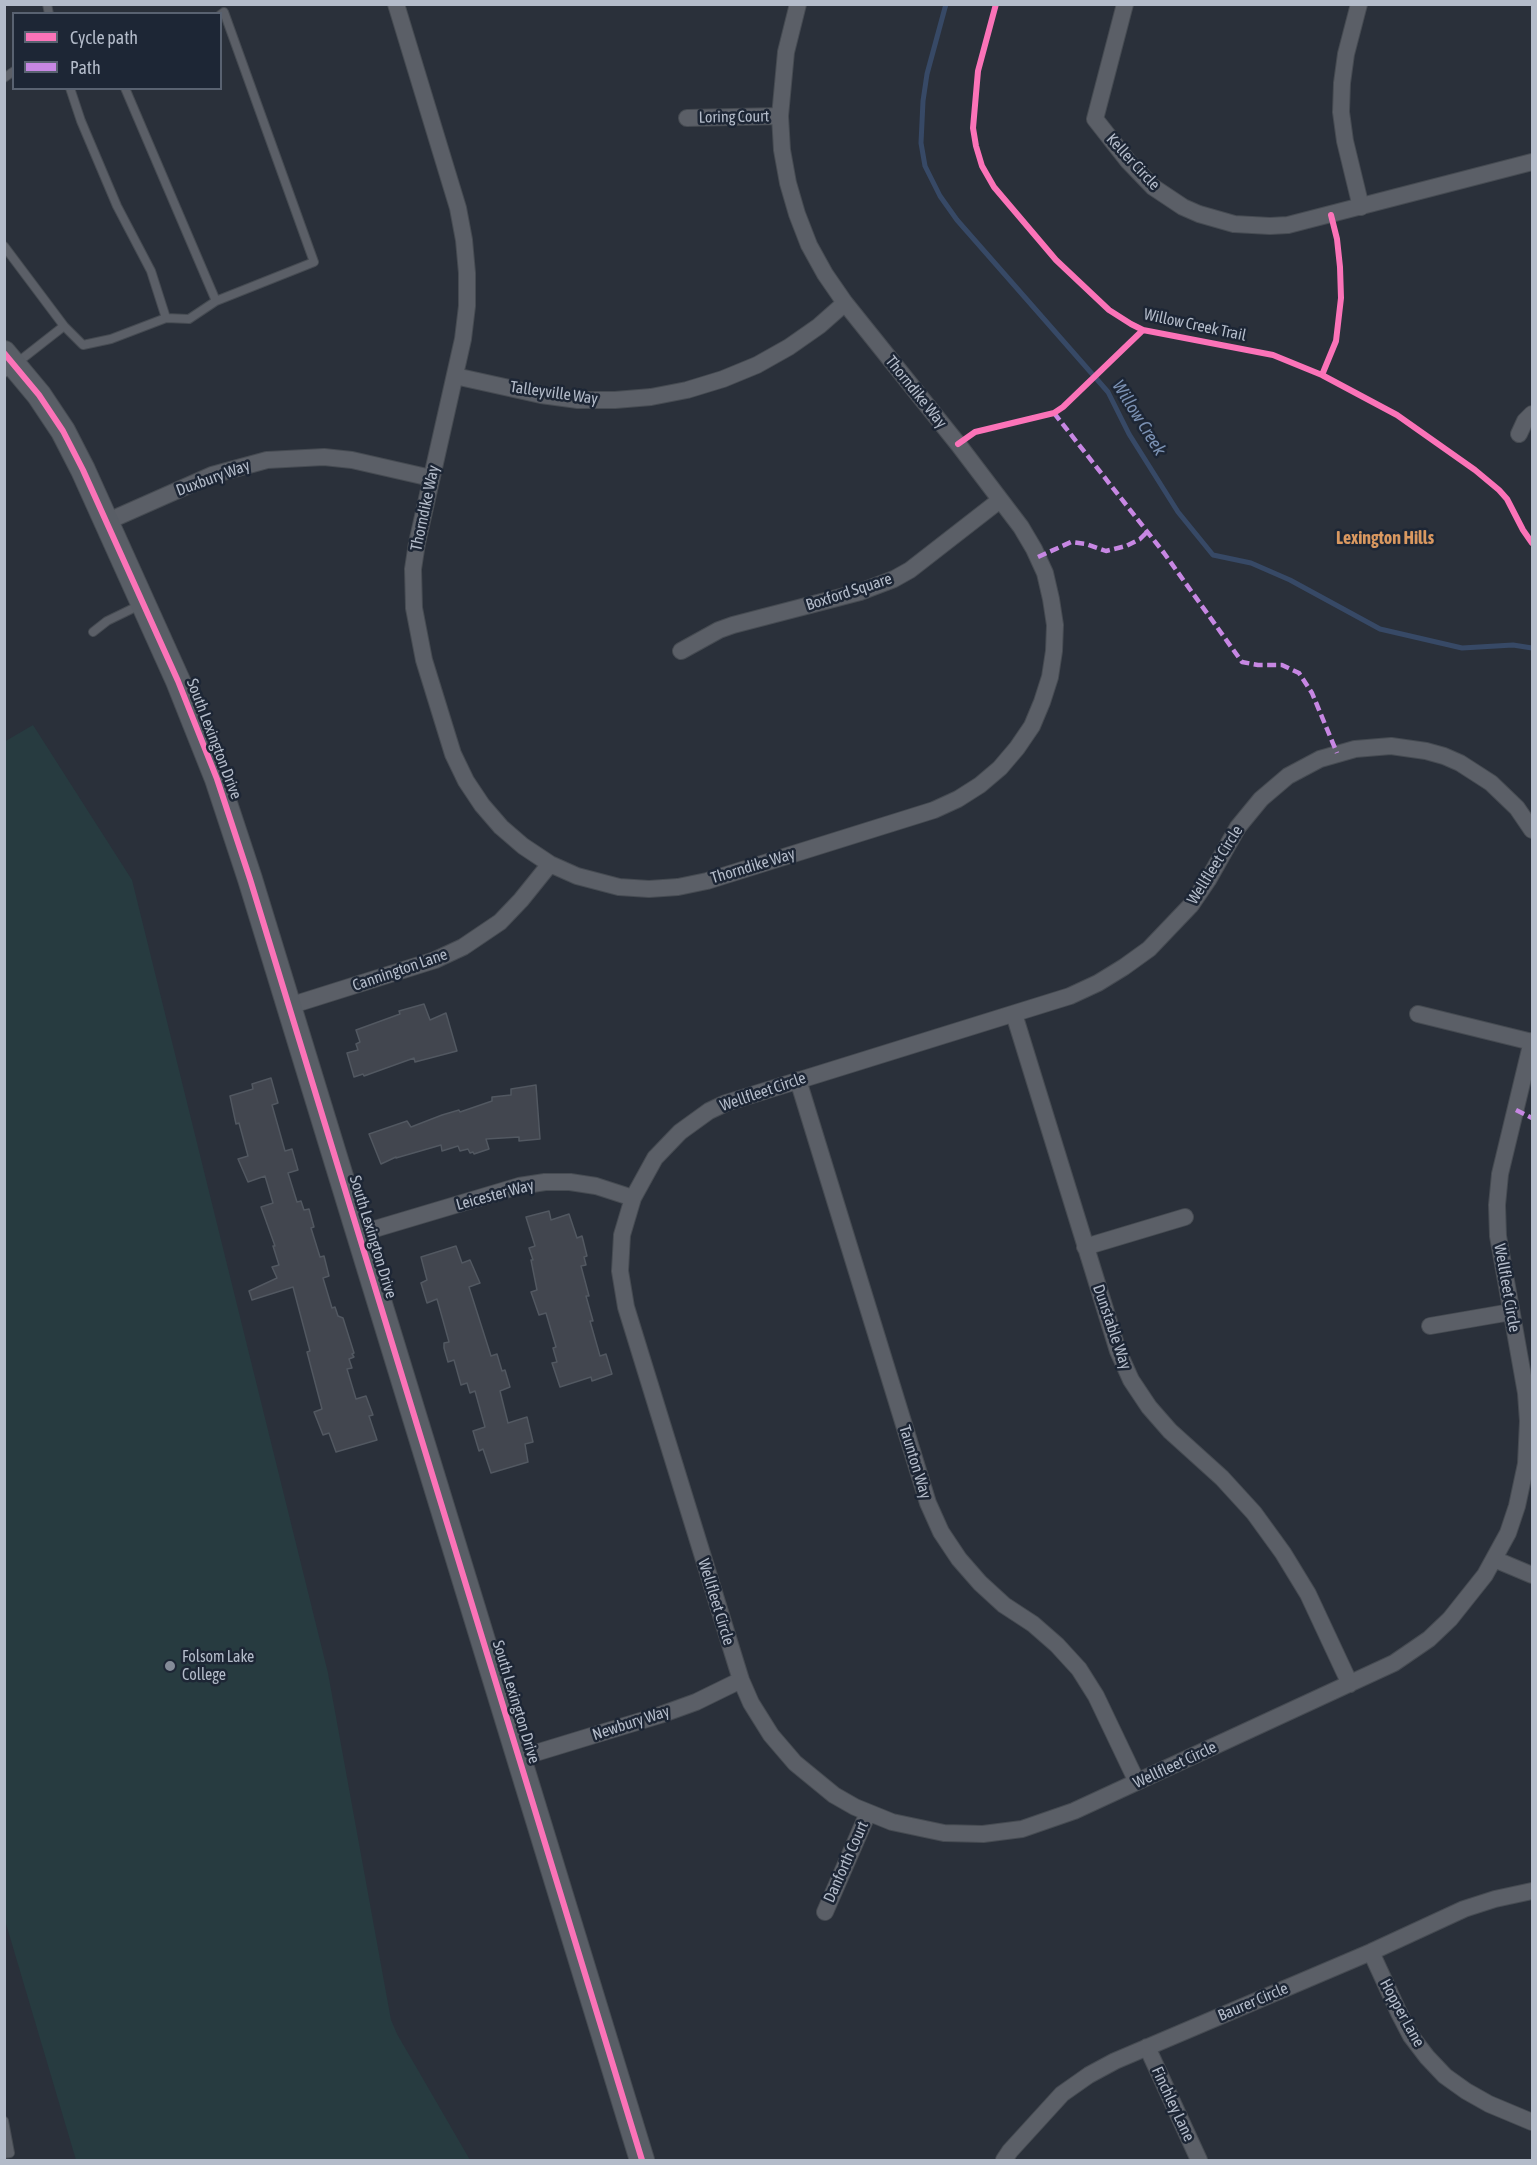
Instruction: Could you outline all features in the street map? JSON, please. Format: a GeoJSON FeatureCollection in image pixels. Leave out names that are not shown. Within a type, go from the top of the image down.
{"type":"FeatureCollection","features":[{"type":"Feature","properties":{"kind":"street","name":"Thorndike Way"},"geometry":{"type":"LineString","coordinates":[[396,4],[458,208],[465,240],[467,273],[467,306],[463,339],[413,569],[414,608],[424,660],[453,754],[482,806],[501,827],[523,846],[550,864],[591,881],[649,889],[678,887],[706,881],[934,810],[958,799],[980,785],[1000,768],[1032,726],[1050,677],[1055,625],[1052,598],[1045,573],[1034,549],[1021,526],[845,303],[820,264],[797,214],[782,150],[780,116],[786,52],[798,4]]}},
{"type":"Feature","properties":{"kind":"street","name":"Keller Circle"},"geometry":{"type":"LineString","coordinates":[[1125,4],[1095,119],[1128,161],[1153,187],[1199,214],[1216,220],[1252,226],[1288,225],[1533,162]]}},
{"type":"Feature","properties":{"kind":"street"},"geometry":{"type":"LineString","coordinates":[[1359,4],[1346,54],[1341,112],[1345,141],[1361,207]]}},
{"type":"Feature","properties":{"kind":"street","name":"Loring Court"},"geometry":{"type":"LineString","coordinates":[[687,118],[780,116]]}},
{"type":"Feature","properties":{"kind":"street","name":"Talleyville Way"},"geometry":{"type":"LineString","coordinates":[[454,376],[541,395],[578,400],[651,397],[687,390],[757,365],[789,347],[819,326],[845,303]]}},
{"type":"Feature","properties":{"kind":"street","name":"South Lexington Drive"},"geometry":{"type":"LineString","coordinates":[[8,364],[39,395],[63,431],[178,681],[217,779],[250,879],[642,2160]]}},
{"type":"Feature","properties":{"kind":"street"},"geometry":{"type":"LineString","coordinates":[[1519,434],[1533,414]]}},
{"type":"Feature","properties":{"kind":"street","name":"Duxbury Way"},"geometry":{"type":"LineString","coordinates":[[106,522],[212,475],[267,460],[324,457],[352,460],[431,478]]}},
{"type":"Feature","properties":{"kind":"street","name":"Boxford Square"},"geometry":{"type":"LineString","coordinates":[[681,651],[732,625],[860,592],[894,579],[910,570],[1000,500]]}},
{"type":"Feature","properties":{"kind":"street","name":"Wellfleet Circle"},"geometry":{"type":"LineString","coordinates":[[1532,1042],[1500,1174],[1497,1205],[1498,1236],[1526,1393],[1528,1421],[1526,1464],[1517,1506],[1508,1533],[1494,1559],[1469,1598],[1429,1639],[1394,1663],[1350,1684],[1048,1822],[1022,1829],[983,1834],[944,1833],[918,1829],[868,1813],[834,1795],[795,1763],[771,1735],[751,1703],[741,1680],[624,1298],[620,1271],[626,1217],[633,1198],[655,1158],[694,1121],[726,1103],[1070,996],[1098,983],[1149,949],[1191,905],[1209,880],[1238,828],[1261,799],[1288,776],[1320,759],[1355,749],[1382,746],[1408,748],[1444,756],[1460,763],[1491,783],[1517,808],[1533,830]]}},
{"type":"Feature","properties":{"kind":"street","name":"Cannington Lane"},"geometry":{"type":"LineString","coordinates":[[289,1006],[435,960],[463,947],[500,922],[550,864]]}},
{"type":"Feature","properties":{"kind":"street","name":"Dunstable Way"},"geometry":{"type":"LineString","coordinates":[[1014,1014],[1118,1351],[1131,1380],[1149,1407],[1170,1431],[1222,1478],[1254,1513],[1283,1553],[1308,1594],[1350,1684]]}},
{"type":"Feature","properties":{"kind":"street"},"geometry":{"type":"LineString","coordinates":[[1418,1014],[1532,1042]]}},
{"type":"Feature","properties":{"kind":"street","name":"Taunton Way"},"geometry":{"type":"LineString","coordinates":[[798,1080],[927,1503],[941,1532],[958,1559],[980,1583],[1004,1605],[1033,1624],[1079,1669],[1096,1696],[1137,1782]]}},
{"type":"Feature","properties":{"kind":"street","name":"Leicester Way"},"geometry":{"type":"LineString","coordinates":[[358,1234],[519,1186],[545,1182],[570,1182],[596,1186],[633,1198]]}},
{"type":"Feature","properties":{"kind":"street"},"geometry":{"type":"LineString","coordinates":[[1085,1247],[1185,1217]]}},
{"type":"Feature","properties":{"kind":"street"},"geometry":{"type":"LineString","coordinates":[[1430,1326],[1511,1312]]}},
{"type":"Feature","properties":{"kind":"street"},"geometry":{"type":"LineString","coordinates":[[1494,1559],[1533,1575]]}},
{"type":"Feature","properties":{"kind":"street","name":"Newbury Way"},"geometry":{"type":"LineString","coordinates":[[519,1758],[660,1715],[696,1702],[741,1680]]}},
{"type":"Feature","properties":{"kind":"street","name":"Danforth Court"},"geometry":{"type":"LineString","coordinates":[[825,1912],[868,1813]]}},
{"type":"Feature","properties":{"kind":"street","name":"Baurer Circle"},"geometry":{"type":"LineString","coordinates":[[1004,2160],[1062,2094],[1089,2074],[1371,1952],[1464,1909],[1495,1899],[1533,1891]]}},
{"type":"Feature","properties":{"kind":"street","name":"Hopper Lane"},"geometry":{"type":"LineString","coordinates":[[1371,1952],[1399,2013],[1427,2057],[1446,2076],[1466,2091],[1489,2104],[1533,2122]]}},
{"type":"Feature","properties":{"kind":"street","name":"Finchley Lane"},"geometry":{"type":"LineString","coordinates":[[1148,2047],[1199,2160]]}},
{"type":"Feature","properties":{"kind":"lane"},"geometry":{"type":"LineString","coordinates":[[4,246],[64,326],[83,345],[111,339],[166,318],[189,319],[216,301],[314,262],[225,12],[222,14]]}},
{"type":"Feature","properties":{"kind":"lane"},"geometry":{"type":"LineString","coordinates":[[71,90],[81,121],[117,206],[150,271],[166,318]]}},
{"type":"Feature","properties":{"kind":"lane"},"geometry":{"type":"LineString","coordinates":[[126,90],[216,301]]}},
{"type":"Feature","properties":{"kind":"lane"},"geometry":{"type":"LineString","coordinates":[[8,364],[64,326]]}},
{"type":"Feature","properties":{"kind":"lane"},"geometry":{"type":"LineString","coordinates":[[93,632],[107,621],[143,604]]}},
{"type":"Feature","properties":{"kind":"lane"},"geometry":{"type":"LineString","coordinates":[[4,2121],[10,2153],[4,2154]]}},
{"type":"Feature","properties":{"kind":"green space","name":"Folsom Lake College"},"geometry":{"type":"Polygon","coordinates":[[[33,725],[132,880],[328,1673],[391,2020],[470,2160],[76,2160],[4,1917],[4,742],[33,725]]]}},
{"type":"Feature","properties":{"kind":"building"},"geometry":{"type":"Polygon","coordinates":[[[424,1004],[430,1020],[446,1013],[457,1051],[415,1062],[414,1058],[364,1076],[363,1074],[354,1077],[347,1053],[358,1050],[356,1044],[360,1042],[356,1030],[400,1014],[399,1011],[424,1004]]]}},
{"type":"Feature","properties":{"kind":"building"},"geometry":{"type":"Polygon","coordinates":[[[271,1078],[278,1103],[272,1105],[285,1151],[292,1149],[298,1170],[288,1173],[297,1202],[301,1201],[304,1210],[309,1209],[314,1227],[311,1228],[320,1257],[324,1256],[329,1276],[323,1278],[332,1308],[335,1307],[338,1316],[343,1318],[354,1353],[352,1354],[354,1357],[349,1359],[352,1368],[347,1369],[356,1399],[366,1396],[373,1415],[369,1416],[377,1440],[336,1452],[329,1433],[323,1435],[314,1412],[322,1409],[293,1287],[252,1300],[249,1291],[277,1278],[272,1267],[279,1265],[273,1246],[275,1246],[261,1207],[273,1203],[265,1176],[248,1182],[238,1159],[248,1156],[239,1123],[236,1124],[230,1096],[253,1089],[252,1084],[271,1078]]]}},
{"type":"Feature","properties":{"kind":"building"},"geometry":{"type":"Polygon","coordinates":[[[536,1085],[540,1139],[519,1141],[519,1137],[486,1139],[489,1149],[474,1154],[468,1149],[460,1151],[458,1146],[442,1151],[441,1145],[396,1157],[381,1164],[369,1134],[407,1121],[411,1127],[442,1115],[459,1110],[460,1112],[492,1101],[492,1097],[511,1095],[511,1089],[536,1085]]]}},
{"type":"Feature","properties":{"kind":"building"},"geometry":{"type":"Polygon","coordinates":[[[549,1211],[551,1220],[569,1214],[577,1238],[582,1236],[587,1256],[584,1257],[586,1265],[581,1266],[589,1296],[586,1296],[593,1321],[590,1321],[600,1356],[606,1354],[612,1374],[592,1381],[591,1377],[560,1387],[552,1363],[557,1362],[553,1348],[556,1347],[546,1313],[539,1315],[531,1292],[537,1290],[529,1248],[535,1246],[526,1217],[549,1211]]]}},
{"type":"Feature","properties":{"kind":"building"},"geometry":{"type":"Polygon","coordinates":[[[456,1246],[462,1263],[470,1260],[480,1283],[469,1287],[491,1356],[497,1354],[510,1387],[500,1391],[508,1423],[527,1417],[533,1442],[525,1444],[528,1462],[491,1473],[483,1449],[479,1451],[473,1431],[485,1427],[475,1391],[470,1393],[467,1383],[461,1385],[454,1360],[448,1362],[444,1343],[449,1342],[437,1299],[427,1303],[421,1283],[427,1280],[421,1257],[456,1246]]]}},
{"type":"Feature","properties":{"kind":"waterway","name":"Willow Creek"},"geometry":{"type":"LineString","coordinates":[[946,4],[927,74],[923,101],[921,143],[925,166],[940,196],[957,220],[1108,392],[1129,434],[1178,512],[1213,555],[1251,563],[1290,580],[1380,629],[1462,648],[1513,645],[1532,648]]}},
{"type":"Feature","properties":{"kind":"marked path"},"geometry":{"type":"LineString","coordinates":[[1054,413],[1164,553],[1242,662],[1282,665],[1299,673],[1312,693],[1337,753]]}},
{"type":"Feature","properties":{"kind":"marked path"},"geometry":{"type":"LineString","coordinates":[[1038,557],[1071,542],[1106,551],[1126,546],[1140,539],[1147,532]]}},
{"type":"Feature","properties":{"kind":"marked path"},"geometry":{"type":"LineString","coordinates":[[1516,1110],[1532,1118]]}},
{"type":"Feature","properties":{"kind":"cycle path","name":"Willow Creek Trail"},"geometry":{"type":"LineString","coordinates":[[996,4],[978,71],[973,128],[976,146],[982,166],[994,187],[1056,260],[1109,310],[1143,330],[1273,355],[1322,375],[1397,415],[1475,470],[1499,490],[1507,499],[1532,543]]}},
{"type":"Feature","properties":{"kind":"cycle path"},"geometry":{"type":"LineString","coordinates":[[1322,375],[1336,341],[1341,298],[1337,239],[1331,215]]}},
{"type":"Feature","properties":{"kind":"cycle path","name":"Willow Creek Trail"},"geometry":{"type":"LineString","coordinates":[[958,444],[975,432],[1054,413],[1143,330]]}},
{"type":"Feature","properties":{"kind":"cycle path"},"geometry":{"type":"LineString","coordinates":[[4,353],[39,395],[63,431],[83,470],[178,681],[217,779],[250,879],[642,2160]]}},
{"type":"Feature","properties":{"kind":"place","name":"Folsom Lake College"},"geometry":{"type":"Point","coordinates":[170,1666]}},
{"type":"Feature","properties":{"kind":"district","name":"Lexington Hills"},"geometry":{"type":"Point","coordinates":[1385,538]}}]}
